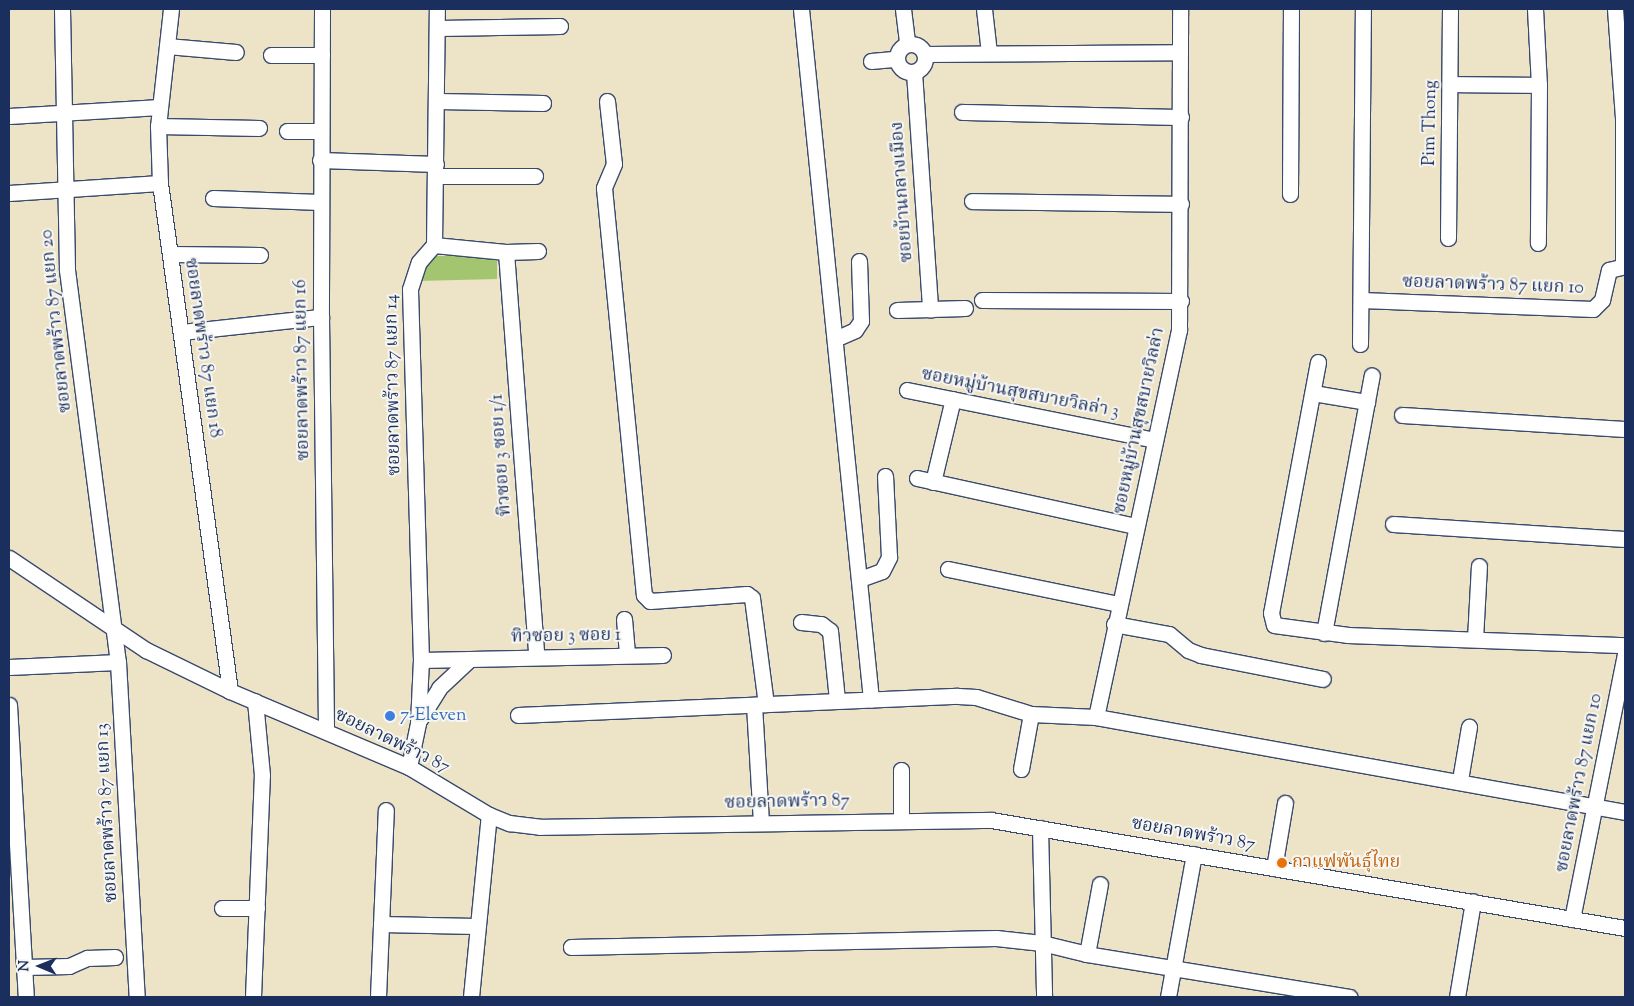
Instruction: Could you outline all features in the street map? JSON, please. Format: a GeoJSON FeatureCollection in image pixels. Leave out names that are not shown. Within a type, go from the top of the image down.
{"type":"FeatureCollection","features":[{"type":"Feature","properties":{"kind":"street","name":"ซอยลาดพร้าว 87 แยก 20"},"geometry":{"type":"LineString","coordinates":[[62,9],[67,270],[113,628]]}},
{"type":"Feature","properties":{"kind":"street","name":"ซอยลาดพร้าว 87 แยก 18"},"geometry":{"type":"LineString","coordinates":[[170,9],[158,126],[160,183],[230,691]]}},
{"type":"Feature","properties":{"kind":"street","name":"ซอยลาดพร้าว 87 แยก 16"},"geometry":{"type":"LineString","coordinates":[[322,9],[320,202],[326,730]]}},
{"type":"Feature","properties":{"kind":"street"},"geometry":{"type":"LineString","coordinates":[[438,9],[438,101],[434,245],[506,252],[538,251]]}},
{"type":"Feature","properties":{"kind":"street"},"geometry":{"type":"LineString","coordinates":[[801,9],[871,699]]}},
{"type":"Feature","properties":{"kind":"street"},"geometry":{"type":"LineString","coordinates":[[903,9],[907,44]]}},
{"type":"Feature","properties":{"kind":"street"},"geometry":{"type":"LineString","coordinates":[[984,9],[989,53]]}},
{"type":"Feature","properties":{"kind":"street","name":"ซอยหมู่บ้านสุขสบายวิลล่า"},"geometry":{"type":"LineString","coordinates":[[1096,718],[1118,604],[1178,346],[1181,301],[1180,9]]}},
{"type":"Feature","properties":{"kind":"street"},"geometry":{"type":"LineString","coordinates":[[1290,194],[1291,9]]}},
{"type":"Feature","properties":{"kind":"street"},"geometry":{"type":"LineString","coordinates":[[1360,344],[1363,9]]}},
{"type":"Feature","properties":{"kind":"street","name":"Pim Thong"},"geometry":{"type":"LineString","coordinates":[[1448,238],[1450,9]]}},
{"type":"Feature","properties":{"kind":"street"},"geometry":{"type":"LineString","coordinates":[[1535,9],[1539,85],[1538,243]]}},
{"type":"Feature","properties":{"kind":"street"},"geometry":{"type":"LineString","coordinates":[[1615,9],[1623,118],[1624,266]]}},
{"type":"Feature","properties":{"kind":"street"},"geometry":{"type":"LineString","coordinates":[[438,28],[560,26]]}},
{"type":"Feature","properties":{"kind":"street"},"geometry":{"type":"LineString","coordinates":[[907,44],[918,45],[924,54],[923,65],[914,72],[902,70],[896,59],[899,49],[907,44]]}},
{"type":"Feature","properties":{"kind":"street"},"geometry":{"type":"LineString","coordinates":[[167,46],[236,52]]}},
{"type":"Feature","properties":{"kind":"street"},"geometry":{"type":"LineString","coordinates":[[924,54],[1180,52]]}},
{"type":"Feature","properties":{"kind":"street"},"geometry":{"type":"LineString","coordinates":[[271,55],[322,55]]}},
{"type":"Feature","properties":{"kind":"street"},"geometry":{"type":"LineString","coordinates":[[871,61],[896,59]]}},
{"type":"Feature","properties":{"kind":"street","name":"ซอยบ้านกลางเมือง"},"geometry":{"type":"LineString","coordinates":[[914,72],[930,309]]}},
{"type":"Feature","properties":{"kind":"street"},"geometry":{"type":"LineString","coordinates":[[1450,84],[1539,85]]}},
{"type":"Feature","properties":{"kind":"street"},"geometry":{"type":"LineString","coordinates":[[438,101],[544,103]]}},
{"type":"Feature","properties":{"kind":"street"},"geometry":{"type":"LineString","coordinates":[[607,101],[614,164],[604,188],[644,594],[650,601],[746,594],[752,598],[760,705],[761,823]]}},
{"type":"Feature","properties":{"kind":"street"},"geometry":{"type":"LineString","coordinates":[[9,116],[160,107]]}},
{"type":"Feature","properties":{"kind":"street"},"geometry":{"type":"LineString","coordinates":[[962,112],[1181,117]]}},
{"type":"Feature","properties":{"kind":"street"},"geometry":{"type":"LineString","coordinates":[[158,126],[259,128]]}},
{"type":"Feature","properties":{"kind":"street"},"geometry":{"type":"LineString","coordinates":[[287,131],[321,131]]}},
{"type":"Feature","properties":{"kind":"street"},"geometry":{"type":"LineString","coordinates":[[320,160],[535,176]]}},
{"type":"Feature","properties":{"kind":"street"},"geometry":{"type":"LineString","coordinates":[[9,193],[160,183]]}},
{"type":"Feature","properties":{"kind":"street"},"geometry":{"type":"LineString","coordinates":[[213,198],[320,202]]}},
{"type":"Feature","properties":{"kind":"street"},"geometry":{"type":"LineString","coordinates":[[972,201],[1181,204]]}},
{"type":"Feature","properties":{"kind":"street","name":"ซอยลาดพร้าว 87 แยก 14"},"geometry":{"type":"LineString","coordinates":[[409,767],[418,723],[421,660],[410,289],[419,262],[434,245]]}},
{"type":"Feature","properties":{"kind":"street","name":"ทิวซอย 3 ซอย 1/1"},"geometry":{"type":"LineString","coordinates":[[506,252],[536,655]]}},
{"type":"Feature","properties":{"kind":"street"},"geometry":{"type":"LineString","coordinates":[[171,254],[260,255]]}},
{"type":"Feature","properties":{"kind":"street"},"geometry":{"type":"LineString","coordinates":[[835,339],[855,330],[861,321],[859,261]]}},
{"type":"Feature","properties":{"kind":"street","name":"ซอยลาดพร้าว 87 แยก 10"},"geometry":{"type":"LineString","coordinates":[[1361,300],[1593,309],[1602,300],[1609,270],[1624,266]]}},
{"type":"Feature","properties":{"kind":"street"},"geometry":{"type":"LineString","coordinates":[[982,300],[1181,301]]}},
{"type":"Feature","properties":{"kind":"street"},"geometry":{"type":"LineString","coordinates":[[897,310],[965,308]]}},
{"type":"Feature","properties":{"kind":"street"},"geometry":{"type":"LineString","coordinates":[[182,332],[321,317]]}},
{"type":"Feature","properties":{"kind":"street"},"geometry":{"type":"LineString","coordinates":[[1318,362],[1271,620],[1279,627],[1324,633],[1625,645]]}},
{"type":"Feature","properties":{"kind":"street"},"geometry":{"type":"LineString","coordinates":[[1324,633],[1372,375]]}},
{"type":"Feature","properties":{"kind":"street","name":"ซอยหมู่บ้านสุขสบายวิลล่า 3"},"geometry":{"type":"LineString","coordinates":[[907,390],[1155,440]]}},
{"type":"Feature","properties":{"kind":"street"},"geometry":{"type":"LineString","coordinates":[[1313,393],[1367,402]]}},
{"type":"Feature","properties":{"kind":"street"},"geometry":{"type":"LineString","coordinates":[[933,482],[953,400]]}},
{"type":"Feature","properties":{"kind":"street"},"geometry":{"type":"LineString","coordinates":[[1402,414],[1625,429]]}},
{"type":"Feature","properties":{"kind":"street"},"geometry":{"type":"LineString","coordinates":[[860,579],[882,571],[889,557],[886,476]]}},
{"type":"Feature","properties":{"kind":"street"},"geometry":{"type":"LineString","coordinates":[[917,478],[1136,526]]}},
{"type":"Feature","properties":{"kind":"street"},"geometry":{"type":"LineString","coordinates":[[1393,524],[1625,538]]}},
{"type":"Feature","properties":{"kind":"street","name":"ซอยลาดพร้าว 87"},"geometry":{"type":"LineString","coordinates":[[9,558],[146,650],[230,691],[326,730],[409,767],[489,815],[515,824],[540,827],[901,819],[991,820],[1625,928]]}},
{"type":"Feature","properties":{"kind":"street"},"geometry":{"type":"LineString","coordinates":[[1475,639],[1479,566]]}},
{"type":"Feature","properties":{"kind":"street"},"geometry":{"type":"LineString","coordinates":[[948,570],[1118,604]]}},
{"type":"Feature","properties":{"kind":"street"},"geometry":{"type":"LineString","coordinates":[[624,619],[627,655]]}},
{"type":"Feature","properties":{"kind":"street"},"geometry":{"type":"LineString","coordinates":[[801,622],[821,624],[830,631],[837,700]]}},
{"type":"Feature","properties":{"kind":"street"},"geometry":{"type":"LineString","coordinates":[[1114,624],[1169,634],[1188,650],[1200,655],[1323,679]]}},
{"type":"Feature","properties":{"kind":"street","name":"ซอยลาดพร้าว 87 แยก 13"},"geometry":{"type":"LineString","coordinates":[[113,628],[118,662],[137,997]]}},
{"type":"Feature","properties":{"kind":"street","name":"ซอยลาดพร้าว 87 แยก 10"},"geometry":{"type":"LineString","coordinates":[[1572,919],[1593,806],[1625,654]]}},
{"type":"Feature","properties":{"kind":"street","name":"ทิวซอย 3 ซอย 1"},"geometry":{"type":"LineString","coordinates":[[421,660],[536,655],[663,655]]}},
{"type":"Feature","properties":{"kind":"street"},"geometry":{"type":"LineString","coordinates":[[418,723],[439,688],[470,659]]}},
{"type":"Feature","properties":{"kind":"street"},"geometry":{"type":"LineString","coordinates":[[9,668],[118,662]]}},
{"type":"Feature","properties":{"kind":"street"},"geometry":{"type":"LineString","coordinates":[[518,715],[837,700],[976,698],[1031,714],[1096,718],[1460,780],[1625,812]]}},
{"type":"Feature","properties":{"kind":"street"},"geometry":{"type":"LineString","coordinates":[[253,997],[262,774],[255,702]]}},
{"type":"Feature","properties":{"kind":"street"},"geometry":{"type":"LineString","coordinates":[[9,705],[26,997]]}},
{"type":"Feature","properties":{"kind":"street"},"geometry":{"type":"LineString","coordinates":[[1021,769],[1031,714]]}},
{"type":"Feature","properties":{"kind":"street"},"geometry":{"type":"LineString","coordinates":[[1460,780],[1469,727]]}},
{"type":"Feature","properties":{"kind":"street"},"geometry":{"type":"LineString","coordinates":[[900,770],[901,819]]}},
{"type":"Feature","properties":{"kind":"street"},"geometry":{"type":"LineString","coordinates":[[1274,868],[1284,803]]}},
{"type":"Feature","properties":{"kind":"street"},"geometry":{"type":"LineString","coordinates":[[378,997],[386,810]]}},
{"type":"Feature","properties":{"kind":"street"},"geometry":{"type":"LineString","coordinates":[[471,997],[476,926],[489,815]]}},
{"type":"Feature","properties":{"kind":"street"},"geometry":{"type":"LineString","coordinates":[[1040,828],[1044,997]]}},
{"type":"Feature","properties":{"kind":"street"},"geometry":{"type":"LineString","coordinates":[[1168,997],[1194,854]]}},
{"type":"Feature","properties":{"kind":"street"},"geometry":{"type":"LineString","coordinates":[[1088,954],[1100,884]]}},
{"type":"Feature","properties":{"kind":"street"},"geometry":{"type":"LineString","coordinates":[[1457,997],[1472,901]]}},
{"type":"Feature","properties":{"kind":"street"},"geometry":{"type":"LineString","coordinates":[[222,908],[257,908]]}},
{"type":"Feature","properties":{"kind":"street"},"geometry":{"type":"LineString","coordinates":[[381,924],[476,926]]}},
{"type":"Feature","properties":{"kind":"street"},"geometry":{"type":"LineString","coordinates":[[571,947],[996,938],[1042,943],[1088,954],[1349,997]]}},
{"type":"Feature","properties":{"kind":"street"},"geometry":{"type":"LineString","coordinates":[[24,967],[69,966],[86,958],[116,957]]}},
{"type":"Feature","properties":{"kind":"green space"},"geometry":{"type":"Polygon","coordinates":[[[430,256],[497,256],[497,279],[418,281],[430,256]]]}},
{"type":"Feature","properties":{"kind":"place","name":"7-Eleven"},"geometry":{"type":"Point","coordinates":[390,716]}},
{"type":"Feature","properties":{"kind":"place","name":"กาแฟพันธ์ุไทย"},"geometry":{"type":"Point","coordinates":[1282,863]}}]}
